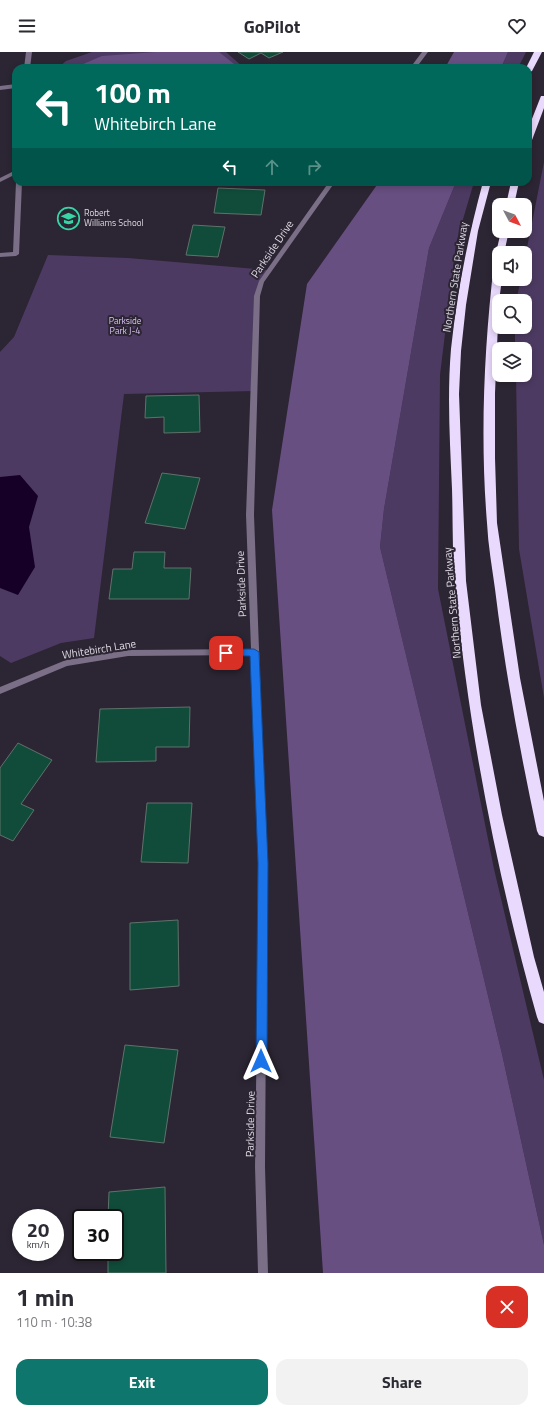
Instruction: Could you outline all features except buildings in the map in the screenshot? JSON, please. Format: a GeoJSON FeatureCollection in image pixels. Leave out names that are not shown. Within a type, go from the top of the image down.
{"type":"FeatureCollection","features":[{"type":"Feature","properties":{"kind":"highway"},"geometry":{"type":"LineString","coordinates":[[532,64],[538,52]]}},
{"type":"Feature","properties":{"kind":"highway"},"geometry":{"type":"LineString","coordinates":[[532,130],[544,98]]}},
{"type":"Feature","properties":{"kind":"highway","name":"Northern State Parkway"},"geometry":{"type":"LineString","coordinates":[[485,186],[474,231],[461,305],[456,351],[454,394],[460,580],[475,705],[495,815],[527,957],[544,1017]]}},
{"type":"Feature","properties":{"kind":"highway"},"geometry":{"type":"LineString","coordinates":[[512,198],[514,186]]}},
{"type":"Feature","properties":{"kind":"highway"},"geometry":{"type":"LineString","coordinates":[[496,286],[492,314],[488,411],[492,524],[507,644],[525,745],[544,831]]}},
{"type":"Feature","properties":{"kind":"street"},"geometry":{"type":"LineString","coordinates":[[28,64],[29,52]]}},
{"type":"Feature","properties":{"kind":"street"},"geometry":{"type":"LineString","coordinates":[[416,64],[424,52]]}},
{"type":"Feature","properties":{"kind":"street"},"geometry":{"type":"LineString","coordinates":[[0,88],[12,86]]}},
{"type":"Feature","properties":{"kind":"street"},"geometry":{"type":"LineString","coordinates":[[0,180],[12,174]]}},
{"type":"Feature","properties":{"kind":"street"},"geometry":{"type":"LineString","coordinates":[[0,255],[16,254],[19,186]]}},
{"type":"Feature","properties":{"kind":"street","name":"Parkside Drive"},"geometry":{"type":"LineString","coordinates":[[263,1273],[260,1168],[263,863],[250,515],[257,296],[261,282],[329,186]]}},
{"type":"Feature","properties":{"kind":"street","name":"Whitebirch Lane"},"geometry":{"type":"LineString","coordinates":[[0,691],[66,663],[128,653],[254,652]]}},
{"type":"Feature","properties":{"kind":"green space"},"geometry":{"type":"Polygon","coordinates":[[[92,52],[226,52],[240,64],[63,64],[66,61],[92,52]]]}},
{"type":"Feature","properties":{"kind":"green space"},"geometry":{"type":"Polygon","coordinates":[[[508,52],[526,52],[520,64],[503,64],[508,52]]]}},
{"type":"Feature","properties":{"kind":"green space"},"geometry":{"type":"Polygon","coordinates":[[[544,162],[544,698],[519,549],[516,382],[532,382],[532,342],[515,342],[515,334],[532,334],[532,294],[518,294],[519,286],[532,286],[532,246],[527,246],[529,238],[532,238],[532,223],[544,162]]]}},
{"type":"Feature","properties":{"kind":"green space"},"geometry":{"type":"Polygon","coordinates":[[[454,186],[473,186],[456,243],[440,375],[438,589],[494,869],[544,1080],[544,1245],[502,1054],[380,547],[384,509],[429,248],[454,186]]]}},
{"type":"Feature","properties":{"kind":"green space","name":"Parkside Park J-4"},"geometry":{"type":"Polygon","coordinates":[[[48,255],[128,258],[269,270],[257,296],[254,391],[124,394],[94,638],[61,643],[11,663],[0,656],[0,352],[14,337],[48,255]]]}},
{"type":"Feature","properties":{"kind":"shaded area"},"geometry":{"type":"Polygon","coordinates":[[[156,52],[219,52],[234,64],[83,64],[102,56],[156,52]]]}},
{"type":"Feature","properties":{"kind":"shaded area"},"geometry":{"type":"Polygon","coordinates":[[[454,52],[508,52],[503,64],[447,64],[454,52]]]}},
{"type":"Feature","properties":{"kind":"shaded area"},"geometry":{"type":"Polygon","coordinates":[[[376,186],[454,186],[429,248],[384,509],[380,547],[502,1054],[544,1245],[544,1273],[323,1273],[272,510],[307,284],[376,186]]]}},
{"type":"Feature","properties":{"kind":"shaded area"},"geometry":{"type":"Polygon","coordinates":[[[20,475],[38,496],[29,527],[35,567],[18,595],[0,588],[0,477],[20,475]]]}},
{"type":"Feature","properties":{"kind":"place","name":"Robert Williams School"},"geometry":{"type":"Point","coordinates":[68,218]}},
{"type":"Feature","properties":{"kind":"route"},"geometry":{"type":"LineString","coordinates":[[226,653],[254,652],[263,863],[261,1061]]}}]}
